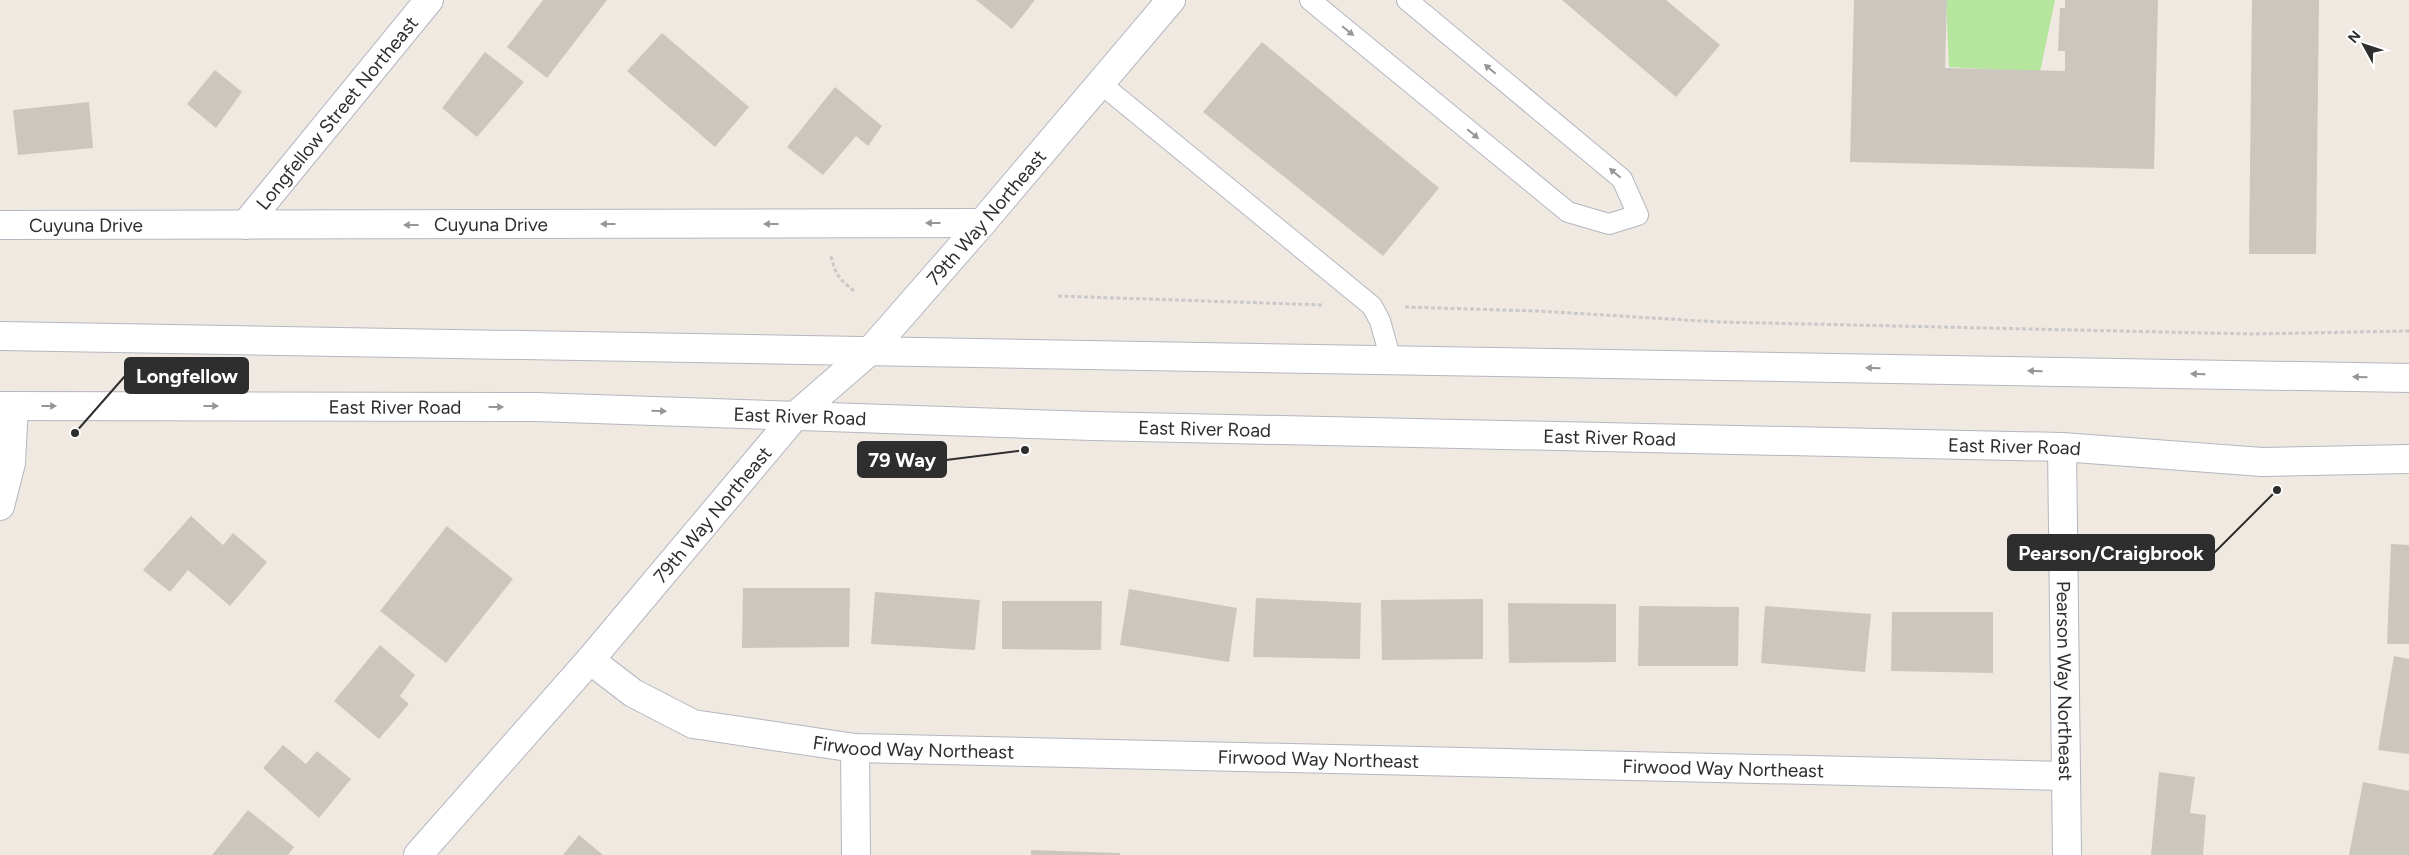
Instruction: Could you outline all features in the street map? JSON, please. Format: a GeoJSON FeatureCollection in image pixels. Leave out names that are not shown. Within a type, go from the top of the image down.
{"type":"FeatureCollection","features":[{"type":"Feature","properties":{"kind":"main road","name":"Longfellow Street Northeast"},"geometry":{"type":"LineString","coordinates":[[245,226],[429,0]]}},
{"type":"Feature","properties":{"kind":"main road","name":"79th Way Northeast"},"geometry":{"type":"LineString","coordinates":[[418,855],[590,660],[795,416],[871,350],[982,223],[1171,0]]}},
{"type":"Feature","properties":{"kind":"main road","name":"Cuyuna Drive"},"geometry":{"type":"LineString","coordinates":[[0,225],[982,223]]}},
{"type":"Feature","properties":{"kind":"main road"},"geometry":{"type":"LineString","coordinates":[[0,336],[2409,378]]}},
{"type":"Feature","properties":{"kind":"main road"},"geometry":{"type":"LineString","coordinates":[[0,506],[11,463],[7,406]]}},
{"type":"Feature","properties":{"kind":"main road","name":"East River Road"},"geometry":{"type":"LineString","coordinates":[[7,406],[536,407],[1092,426],[2062,447],[2262,462],[2409,459]]}},
{"type":"Feature","properties":{"kind":"main road","name":"Pearson Way Northeast"},"geometry":{"type":"LineString","coordinates":[[2062,447],[2067,855]]}},
{"type":"Feature","properties":{"kind":"main road","name":"Firwood Way Northeast"},"geometry":{"type":"LineString","coordinates":[[590,660],[633,693],[694,724],[855,748],[2066,776]]}},
{"type":"Feature","properties":{"kind":"main road"},"geometry":{"type":"LineString","coordinates":[[855,748],[856,855]]}},
{"type":"Feature","properties":{"kind":"lane"},"geometry":{"type":"LineString","coordinates":[[1310,0],[1568,212],[1610,224],[1638,215],[1622,179],[1406,0]]}},
{"type":"Feature","properties":{"kind":"lane"},"geometry":{"type":"LineString","coordinates":[[1100,83],[1372,306],[1380,321],[1391,360]]}},
{"type":"Feature","properties":{"kind":"path"},"geometry":{"type":"LineString","coordinates":[[812,224],[831,257],[832,269],[842,282],[854,291]]}},
{"type":"Feature","properties":{"kind":"path"},"geometry":{"type":"LineString","coordinates":[[1058,296],[1537,311],[1628,318],[1758,323],[2252,334],[2409,331]]}},
{"type":"Feature","properties":{"kind":"green space"},"geometry":{"type":"Polygon","coordinates":[[[1946,0],[2055,0],[2040,72],[1949,67],[1946,0]]]}},
{"type":"Feature","properties":{"kind":"building"},"geometry":{"type":"Polygon","coordinates":[[[543,0],[607,0],[547,78],[507,47],[543,0]]]}},
{"type":"Feature","properties":{"kind":"building"},"geometry":{"type":"Polygon","coordinates":[[[976,0],[1035,0],[1012,29],[976,0]]]}},
{"type":"Feature","properties":{"kind":"building"},"geometry":{"type":"Polygon","coordinates":[[[1562,0],[1666,0],[1720,45],[1676,97],[1562,0]]]}},
{"type":"Feature","properties":{"kind":"building"},"geometry":{"type":"Polygon","coordinates":[[[1854,0],[1947,0],[1945,68],[2065,71],[2065,51],[2058,51],[2060,8],[2065,8],[2065,0],[2158,0],[2154,169],[1850,162],[1854,0]]]}},
{"type":"Feature","properties":{"kind":"building"},"geometry":{"type":"Polygon","coordinates":[[[2252,0],[2319,0],[2316,254],[2249,254],[2252,0]]]}},
{"type":"Feature","properties":{"kind":"building"},"geometry":{"type":"Polygon","coordinates":[[[662,33],[749,107],[715,147],[627,71],[662,33]]]}},
{"type":"Feature","properties":{"kind":"building"},"geometry":{"type":"Polygon","coordinates":[[[1262,42],[1439,188],[1383,256],[1203,112],[1262,42]]]}},
{"type":"Feature","properties":{"kind":"building"},"geometry":{"type":"Polygon","coordinates":[[[485,52],[524,82],[477,137],[442,108],[485,52]]]}},
{"type":"Feature","properties":{"kind":"building"},"geometry":{"type":"Polygon","coordinates":[[[215,70],[242,92],[216,128],[187,104],[215,70]]]}},
{"type":"Feature","properties":{"kind":"building"},"geometry":{"type":"Polygon","coordinates":[[[835,87],[882,126],[868,146],[856,136],[823,175],[787,147],[835,87]]]}},
{"type":"Feature","properties":{"kind":"building"},"geometry":{"type":"Polygon","coordinates":[[[89,102],[93,148],[18,155],[13,110],[89,102]]]}},
{"type":"Feature","properties":{"kind":"building"},"geometry":{"type":"Polygon","coordinates":[[[191,516],[223,545],[233,533],[267,562],[230,606],[188,570],[170,592],[143,570],[191,516]]]}},
{"type":"Feature","properties":{"kind":"building"},"geometry":{"type":"Polygon","coordinates":[[[447,526],[513,579],[446,663],[380,611],[447,526]]]}},
{"type":"Feature","properties":{"kind":"building"},"geometry":{"type":"Polygon","coordinates":[[[2391,544],[2409,545],[2409,644],[2387,644],[2391,544]]]}},
{"type":"Feature","properties":{"kind":"building"},"geometry":{"type":"Polygon","coordinates":[[[743,588],[850,588],[849,647],[742,648],[743,588]]]}},
{"type":"Feature","properties":{"kind":"building"},"geometry":{"type":"Polygon","coordinates":[[[1129,589],[1237,608],[1229,662],[1120,645],[1129,589]]]}},
{"type":"Feature","properties":{"kind":"building"},"geometry":{"type":"Polygon","coordinates":[[[875,592],[980,600],[975,650],[871,644],[875,592]]]}},
{"type":"Feature","properties":{"kind":"building"},"geometry":{"type":"Polygon","coordinates":[[[1256,598],[1361,603],[1360,659],[1253,657],[1256,598]]]}},
{"type":"Feature","properties":{"kind":"building"},"geometry":{"type":"Polygon","coordinates":[[[1483,599],[1483,659],[1382,660],[1381,600],[1483,599]]]}},
{"type":"Feature","properties":{"kind":"building"},"geometry":{"type":"Polygon","coordinates":[[[1002,601],[1102,601],[1101,650],[1002,649],[1002,601]]]}},
{"type":"Feature","properties":{"kind":"building"},"geometry":{"type":"Polygon","coordinates":[[[1508,603],[1616,604],[1616,662],[1509,663],[1508,603]]]}},
{"type":"Feature","properties":{"kind":"building"},"geometry":{"type":"Polygon","coordinates":[[[1639,606],[1739,607],[1738,666],[1638,666],[1639,606]]]}},
{"type":"Feature","properties":{"kind":"building"},"geometry":{"type":"Polygon","coordinates":[[[1765,606],[1871,614],[1865,672],[1761,663],[1765,606]]]}},
{"type":"Feature","properties":{"kind":"building"},"geometry":{"type":"Polygon","coordinates":[[[1892,612],[1993,612],[1993,673],[1891,671],[1892,612]]]}},
{"type":"Feature","properties":{"kind":"building"},"geometry":{"type":"Polygon","coordinates":[[[380,645],[415,675],[400,696],[409,704],[379,739],[334,701],[380,645]]]}},
{"type":"Feature","properties":{"kind":"building"},"geometry":{"type":"Polygon","coordinates":[[[2394,656],[2409,659],[2409,754],[2378,750],[2394,656]]]}},
{"type":"Feature","properties":{"kind":"building"},"geometry":{"type":"Polygon","coordinates":[[[283,745],[306,764],[317,751],[351,779],[319,818],[263,768],[283,745]]]}},
{"type":"Feature","properties":{"kind":"building"},"geometry":{"type":"Polygon","coordinates":[[[2159,772],[2195,777],[2190,813],[2206,815],[2203,855],[2151,855],[2159,772]]]}},
{"type":"Feature","properties":{"kind":"building"},"geometry":{"type":"Polygon","coordinates":[[[2363,782],[2409,791],[2409,855],[2349,855],[2363,782]]]}},
{"type":"Feature","properties":{"kind":"building"},"geometry":{"type":"Polygon","coordinates":[[[248,810],[294,847],[288,855],[212,855],[248,810]]]}},
{"type":"Feature","properties":{"kind":"building"},"geometry":{"type":"Polygon","coordinates":[[[579,835],[603,855],[563,855],[579,835]]]}},
{"type":"Feature","properties":{"kind":"building"},"geometry":{"type":"Polygon","coordinates":[[[1031,850],[1120,853],[1120,855],[1031,855],[1031,850]]]}},
{"type":"Feature","properties":{"kind":"place","name":"Longfellow"},"geometry":{"type":"Point","coordinates":[75,433]}},
{"type":"Feature","properties":{"kind":"place","name":"79 Way"},"geometry":{"type":"Point","coordinates":[1025,450]}},
{"type":"Feature","properties":{"kind":"place","name":"Pearson/Craigbrook"},"geometry":{"type":"Point","coordinates":[2277,490]}}]}
